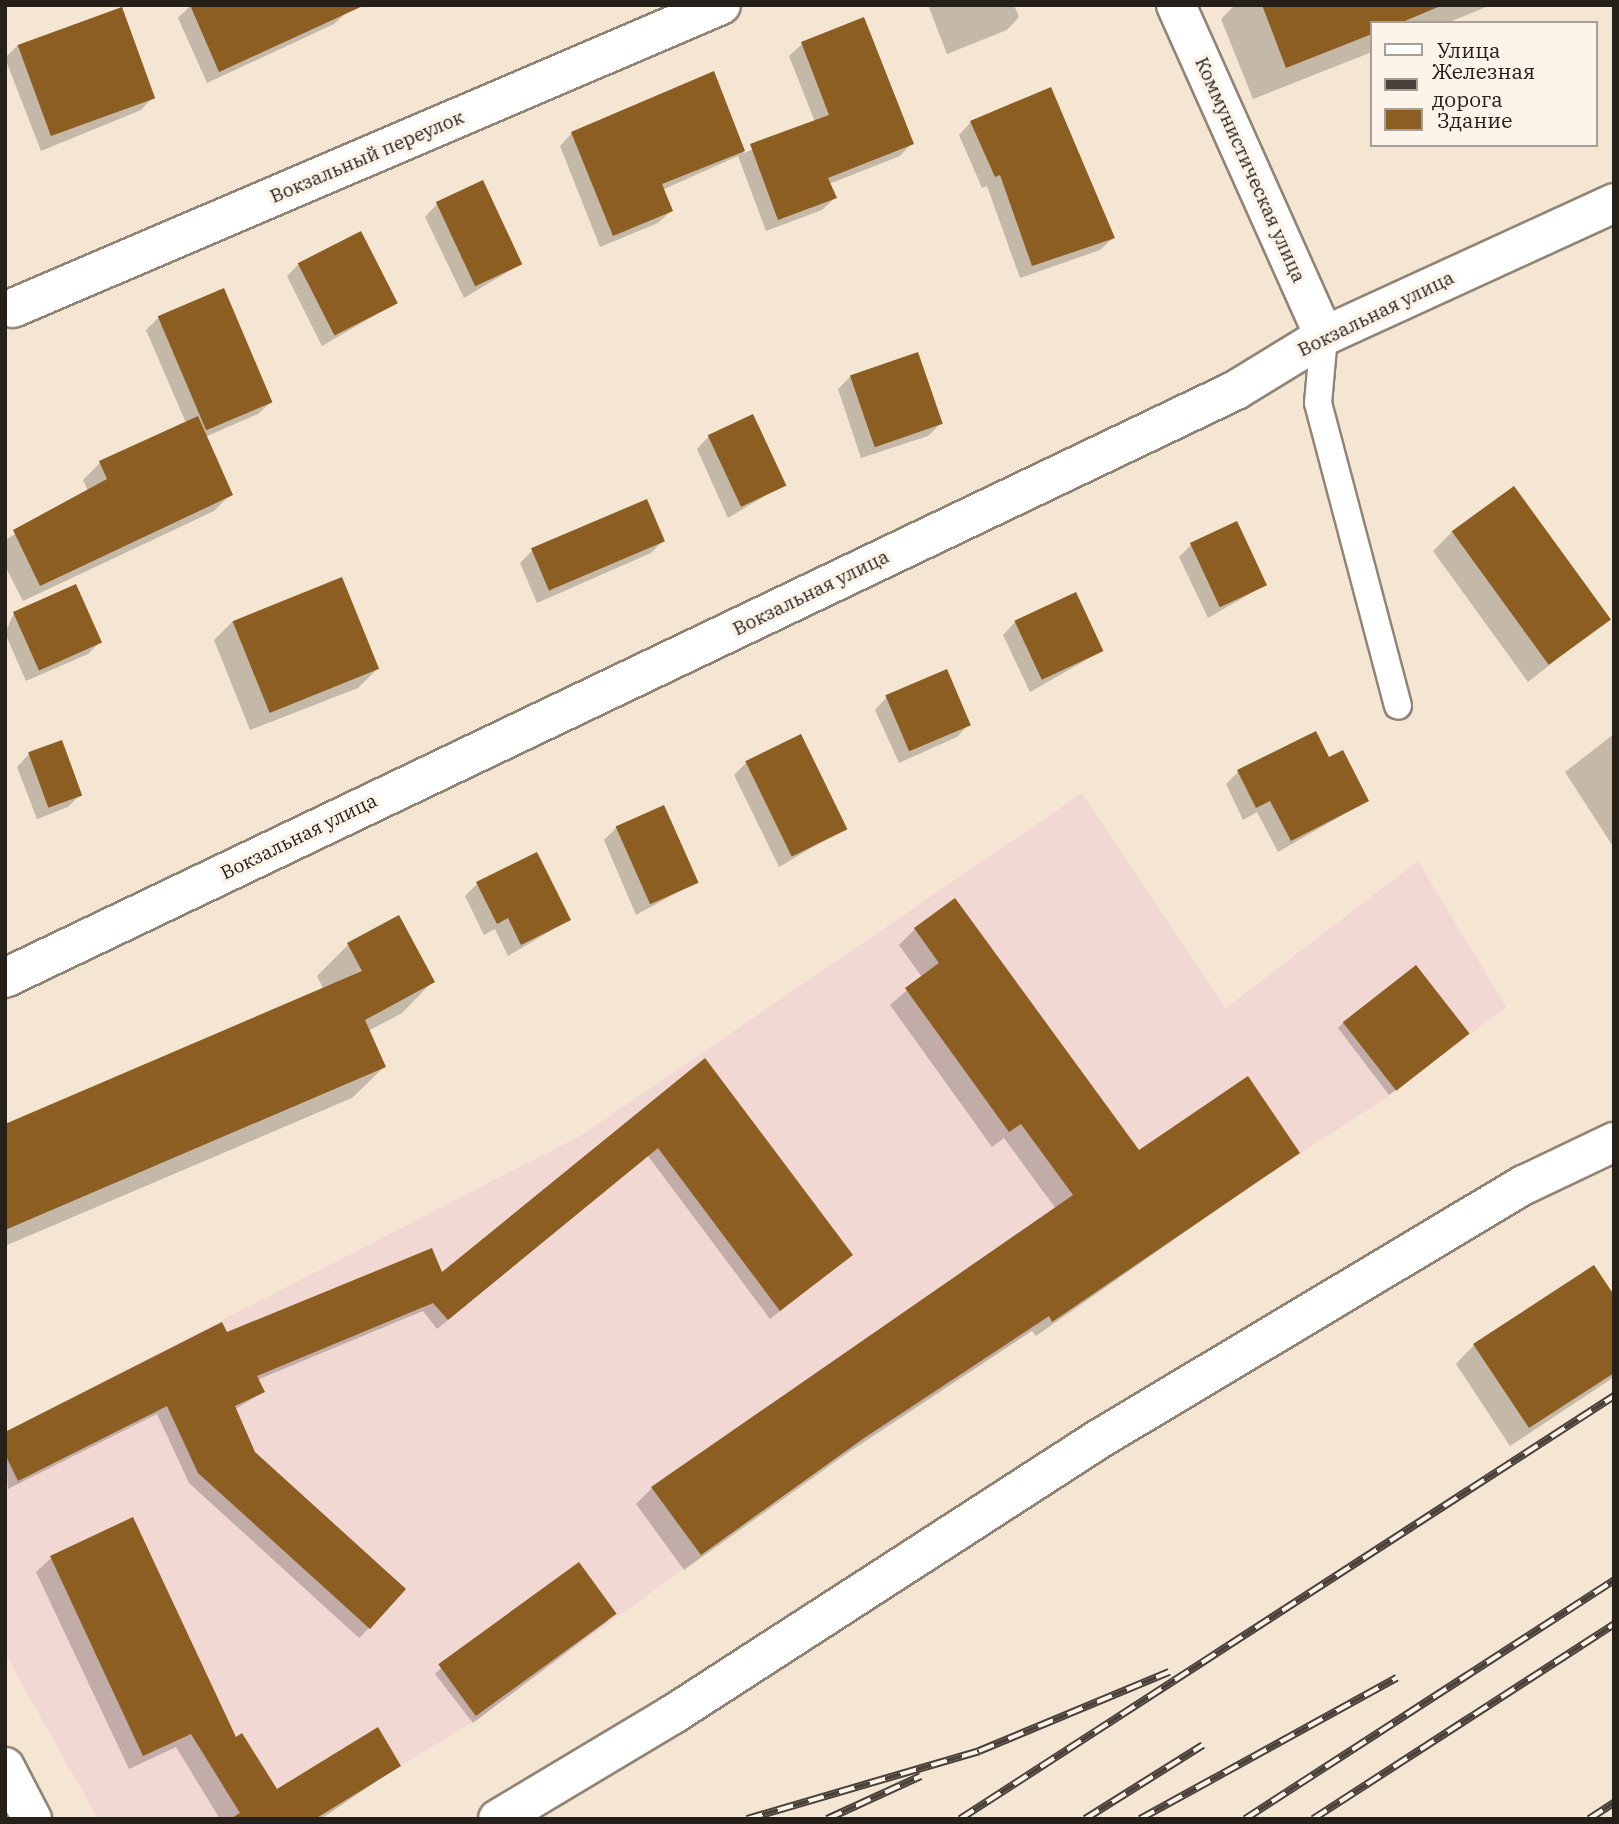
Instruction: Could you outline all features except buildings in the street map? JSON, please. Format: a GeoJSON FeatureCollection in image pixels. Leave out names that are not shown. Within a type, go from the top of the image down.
{"type":"FeatureCollection","features":[{"type":"Feature","properties":{"kind":"street","name":"Вокзальный переулок"},"geometry":{"type":"LineString","coordinates":[[13,308],[721,5]]}},
{"type":"Feature","properties":{"kind":"street","name":"Коммунистическая улица"},"geometry":{"type":"LineString","coordinates":[[1176,5],[1324,335]]}},
{"type":"Feature","properties":{"kind":"street","name":"Вокзальная улица"},"geometry":{"type":"LineString","coordinates":[[5,978],[1236,390],[1324,335],[1614,203]]}},
{"type":"Feature","properties":{"kind":"street"},"geometry":{"type":"LineString","coordinates":[[498,1819],[672,1715],[1111,1432],[1524,1185],[1614,1142]]}},
{"type":"Feature","properties":{"kind":"street"},"geometry":{"type":"LineString","coordinates":[[5,1767],[32,1819]]}},
{"type":"Feature","properties":{"kind":"lane"},"geometry":{"type":"LineString","coordinates":[[1324,335],[1318,403],[1398,706]]}},
{"type":"Feature","properties":{"kind":"shaded area"},"geometry":{"type":"Polygon","coordinates":[[[1082,793],[1226,1008],[1418,861],[1506,1007],[1396,1091],[826,1465],[479,1718],[315,1819],[98,1819],[5,1654],[5,1432],[582,1135],[1082,793]]]}},
{"type":"Feature","properties":{"kind":"railway"},"geometry":{"type":"LineString","coordinates":[[960,1819],[1614,1396]]}},
{"type":"Feature","properties":{"kind":"railway"},"geometry":{"type":"LineString","coordinates":[[1245,1819],[1614,1580]]}},
{"type":"Feature","properties":{"kind":"railway"},"geometry":{"type":"LineString","coordinates":[[1313,1819],[1614,1624]]}},
{"type":"Feature","properties":{"kind":"railway"},"geometry":{"type":"LineString","coordinates":[[747,1819],[979,1751],[1169,1672]]}},
{"type":"Feature","properties":{"kind":"railway"},"geometry":{"type":"LineString","coordinates":[[1140,1819],[1397,1678]]}},
{"type":"Feature","properties":{"kind":"railway"},"geometry":{"type":"LineString","coordinates":[[1085,1819],[1203,1745]]}},
{"type":"Feature","properties":{"kind":"railway"},"geometry":{"type":"LineString","coordinates":[[827,1819],[921,1776]]}},
{"type":"Feature","properties":{"kind":"railway"},"geometry":{"type":"LineString","coordinates":[[1589,1819],[1614,1803]]}}]}
